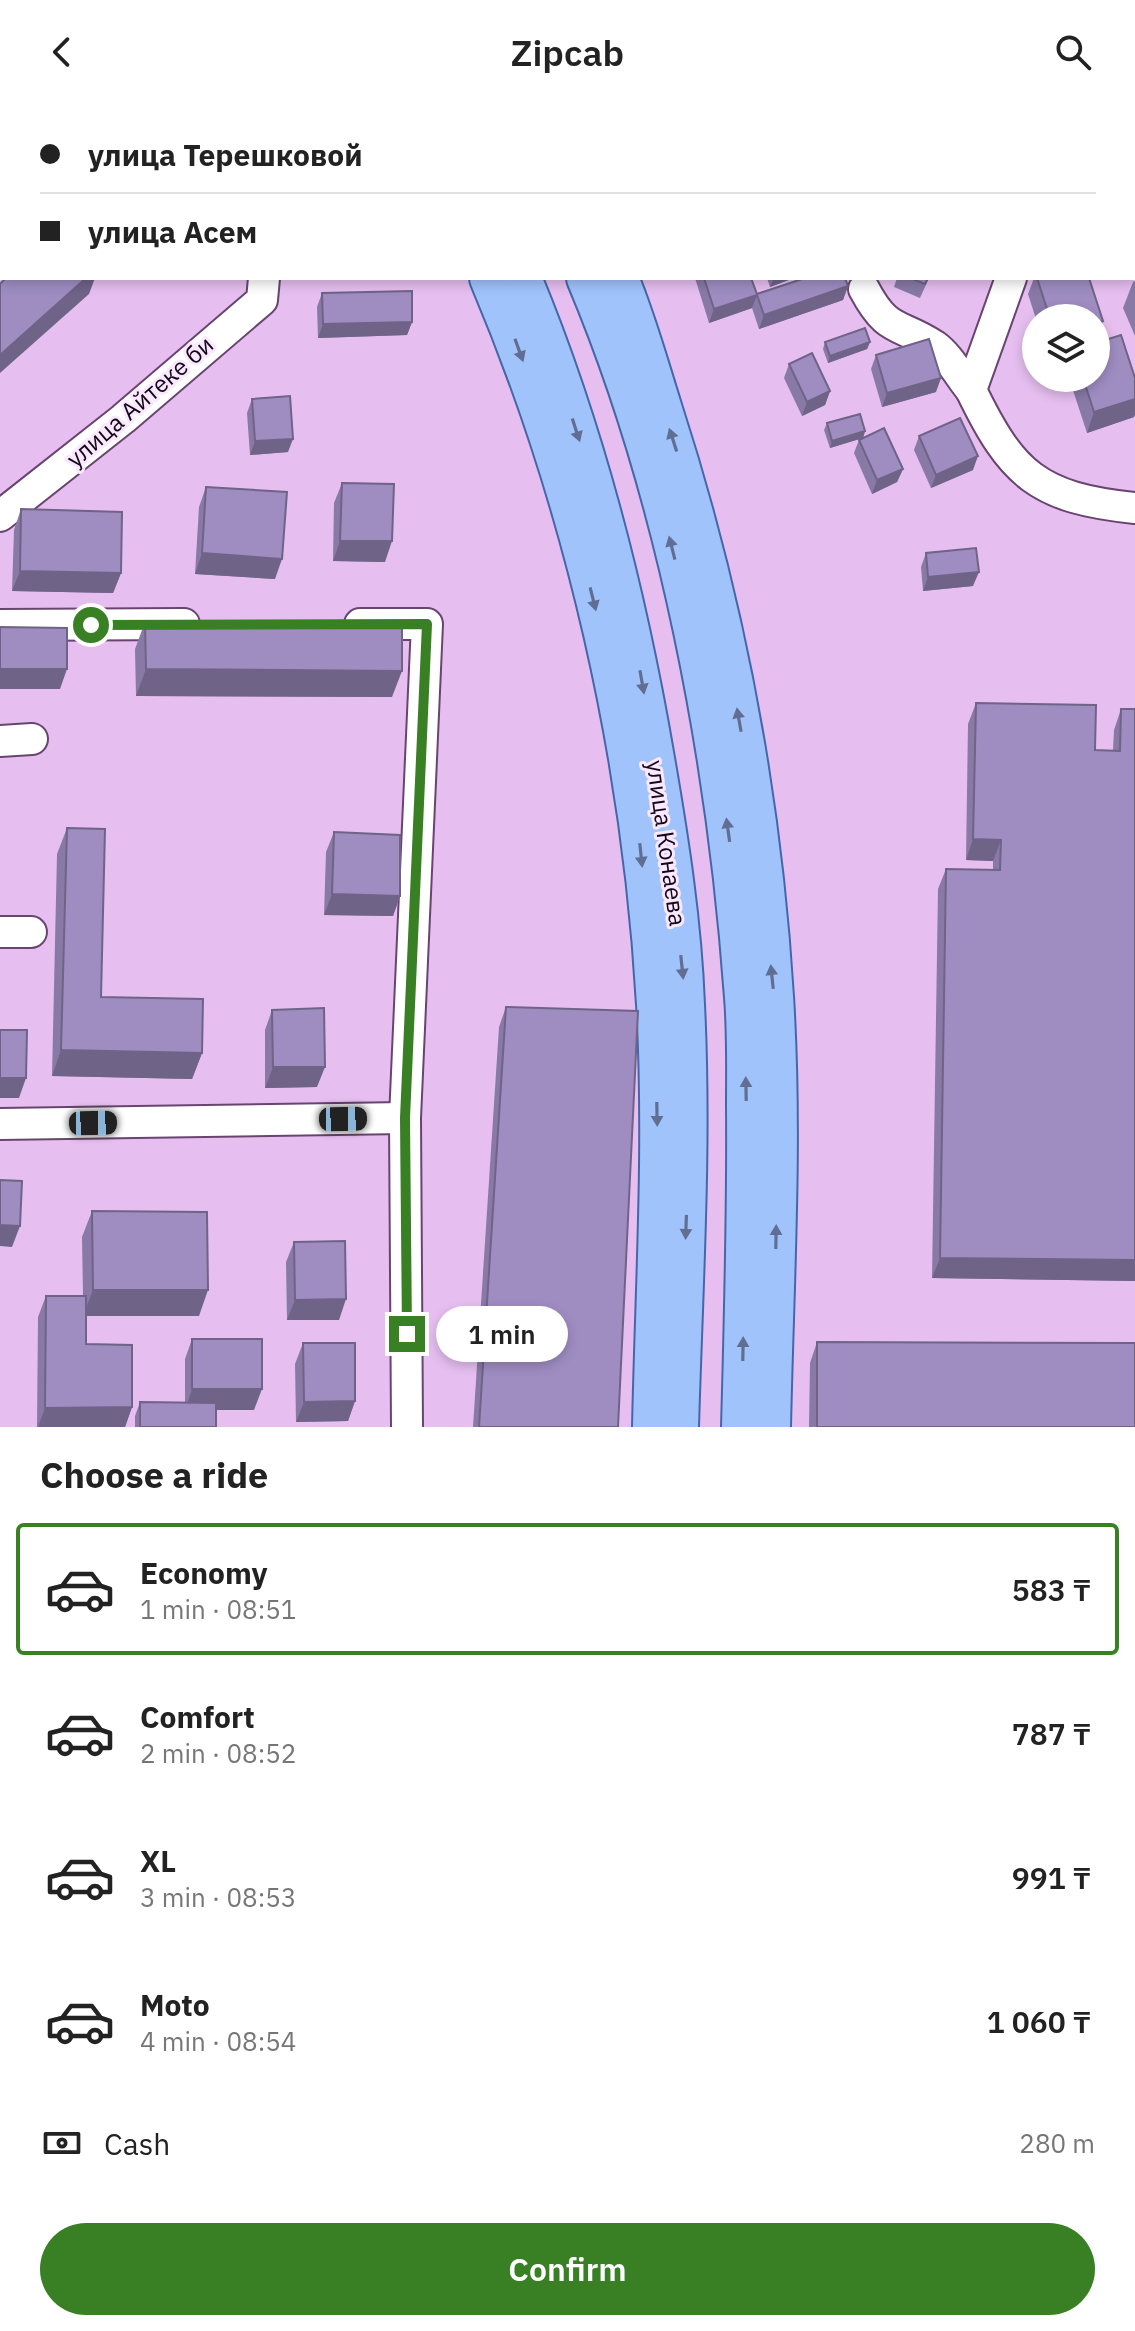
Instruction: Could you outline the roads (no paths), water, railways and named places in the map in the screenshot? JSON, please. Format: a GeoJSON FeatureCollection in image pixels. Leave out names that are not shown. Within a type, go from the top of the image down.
{"type":"FeatureCollection","features":[{"type":"Feature","properties":{"kind":"main road"},"geometry":{"type":"LineString","coordinates":[[490,280],[518,347],[571,512],[608,659],[640,842],[656,1005],[658,1201],[652,1427]]}},
{"type":"Feature","properties":{"kind":"main road","name":"улица Конаева"},"geometry":{"type":"LineString","coordinates":[[523,280],[546,336],[600,504],[637,652],[669,837],[685,1003],[687,1201],[679,1427]]}},
{"type":"Feature","properties":{"kind":"main road"},"geometry":{"type":"LineString","coordinates":[[587,280],[602,316],[657,488],[695,640],[728,829],[745,1000],[747,1201],[741,1427]]}},
{"type":"Feature","properties":{"kind":"main road"},"geometry":{"type":"LineString","coordinates":[[620,280],[686,479],[724,634],[758,825],[775,998],[777,1202],[771,1427]]}},
{"type":"Feature","properties":{"kind":"street","name":"улица Айтеке би"},"geometry":{"type":"LineString","coordinates":[[0,516],[123,419],[262,300],[264,280]]}},
{"type":"Feature","properties":{"kind":"street"},"geometry":{"type":"LineString","coordinates":[[971,390],[1010,280]]}},
{"type":"Feature","properties":{"kind":"street"},"geometry":{"type":"LineString","coordinates":[[864,289],[878,315],[891,326],[937,347],[971,390],[993,436],[1025,474],[1074,497],[1135,508]]}},
{"type":"Feature","properties":{"kind":"street"},"geometry":{"type":"LineString","coordinates":[[0,625],[205,624]]}},
{"type":"Feature","properties":{"kind":"street"},"geometry":{"type":"LineString","coordinates":[[332,624],[427,624],[405,1118],[407,1427]]}},
{"type":"Feature","properties":{"kind":"street"},"geometry":{"type":"LineString","coordinates":[[0,741],[32,739]]}},
{"type":"Feature","properties":{"kind":"street"},"geometry":{"type":"LineString","coordinates":[[0,932],[31,932]]}},
{"type":"Feature","properties":{"kind":"street"},"geometry":{"type":"LineString","coordinates":[[0,1124],[405,1118]]}}]}
